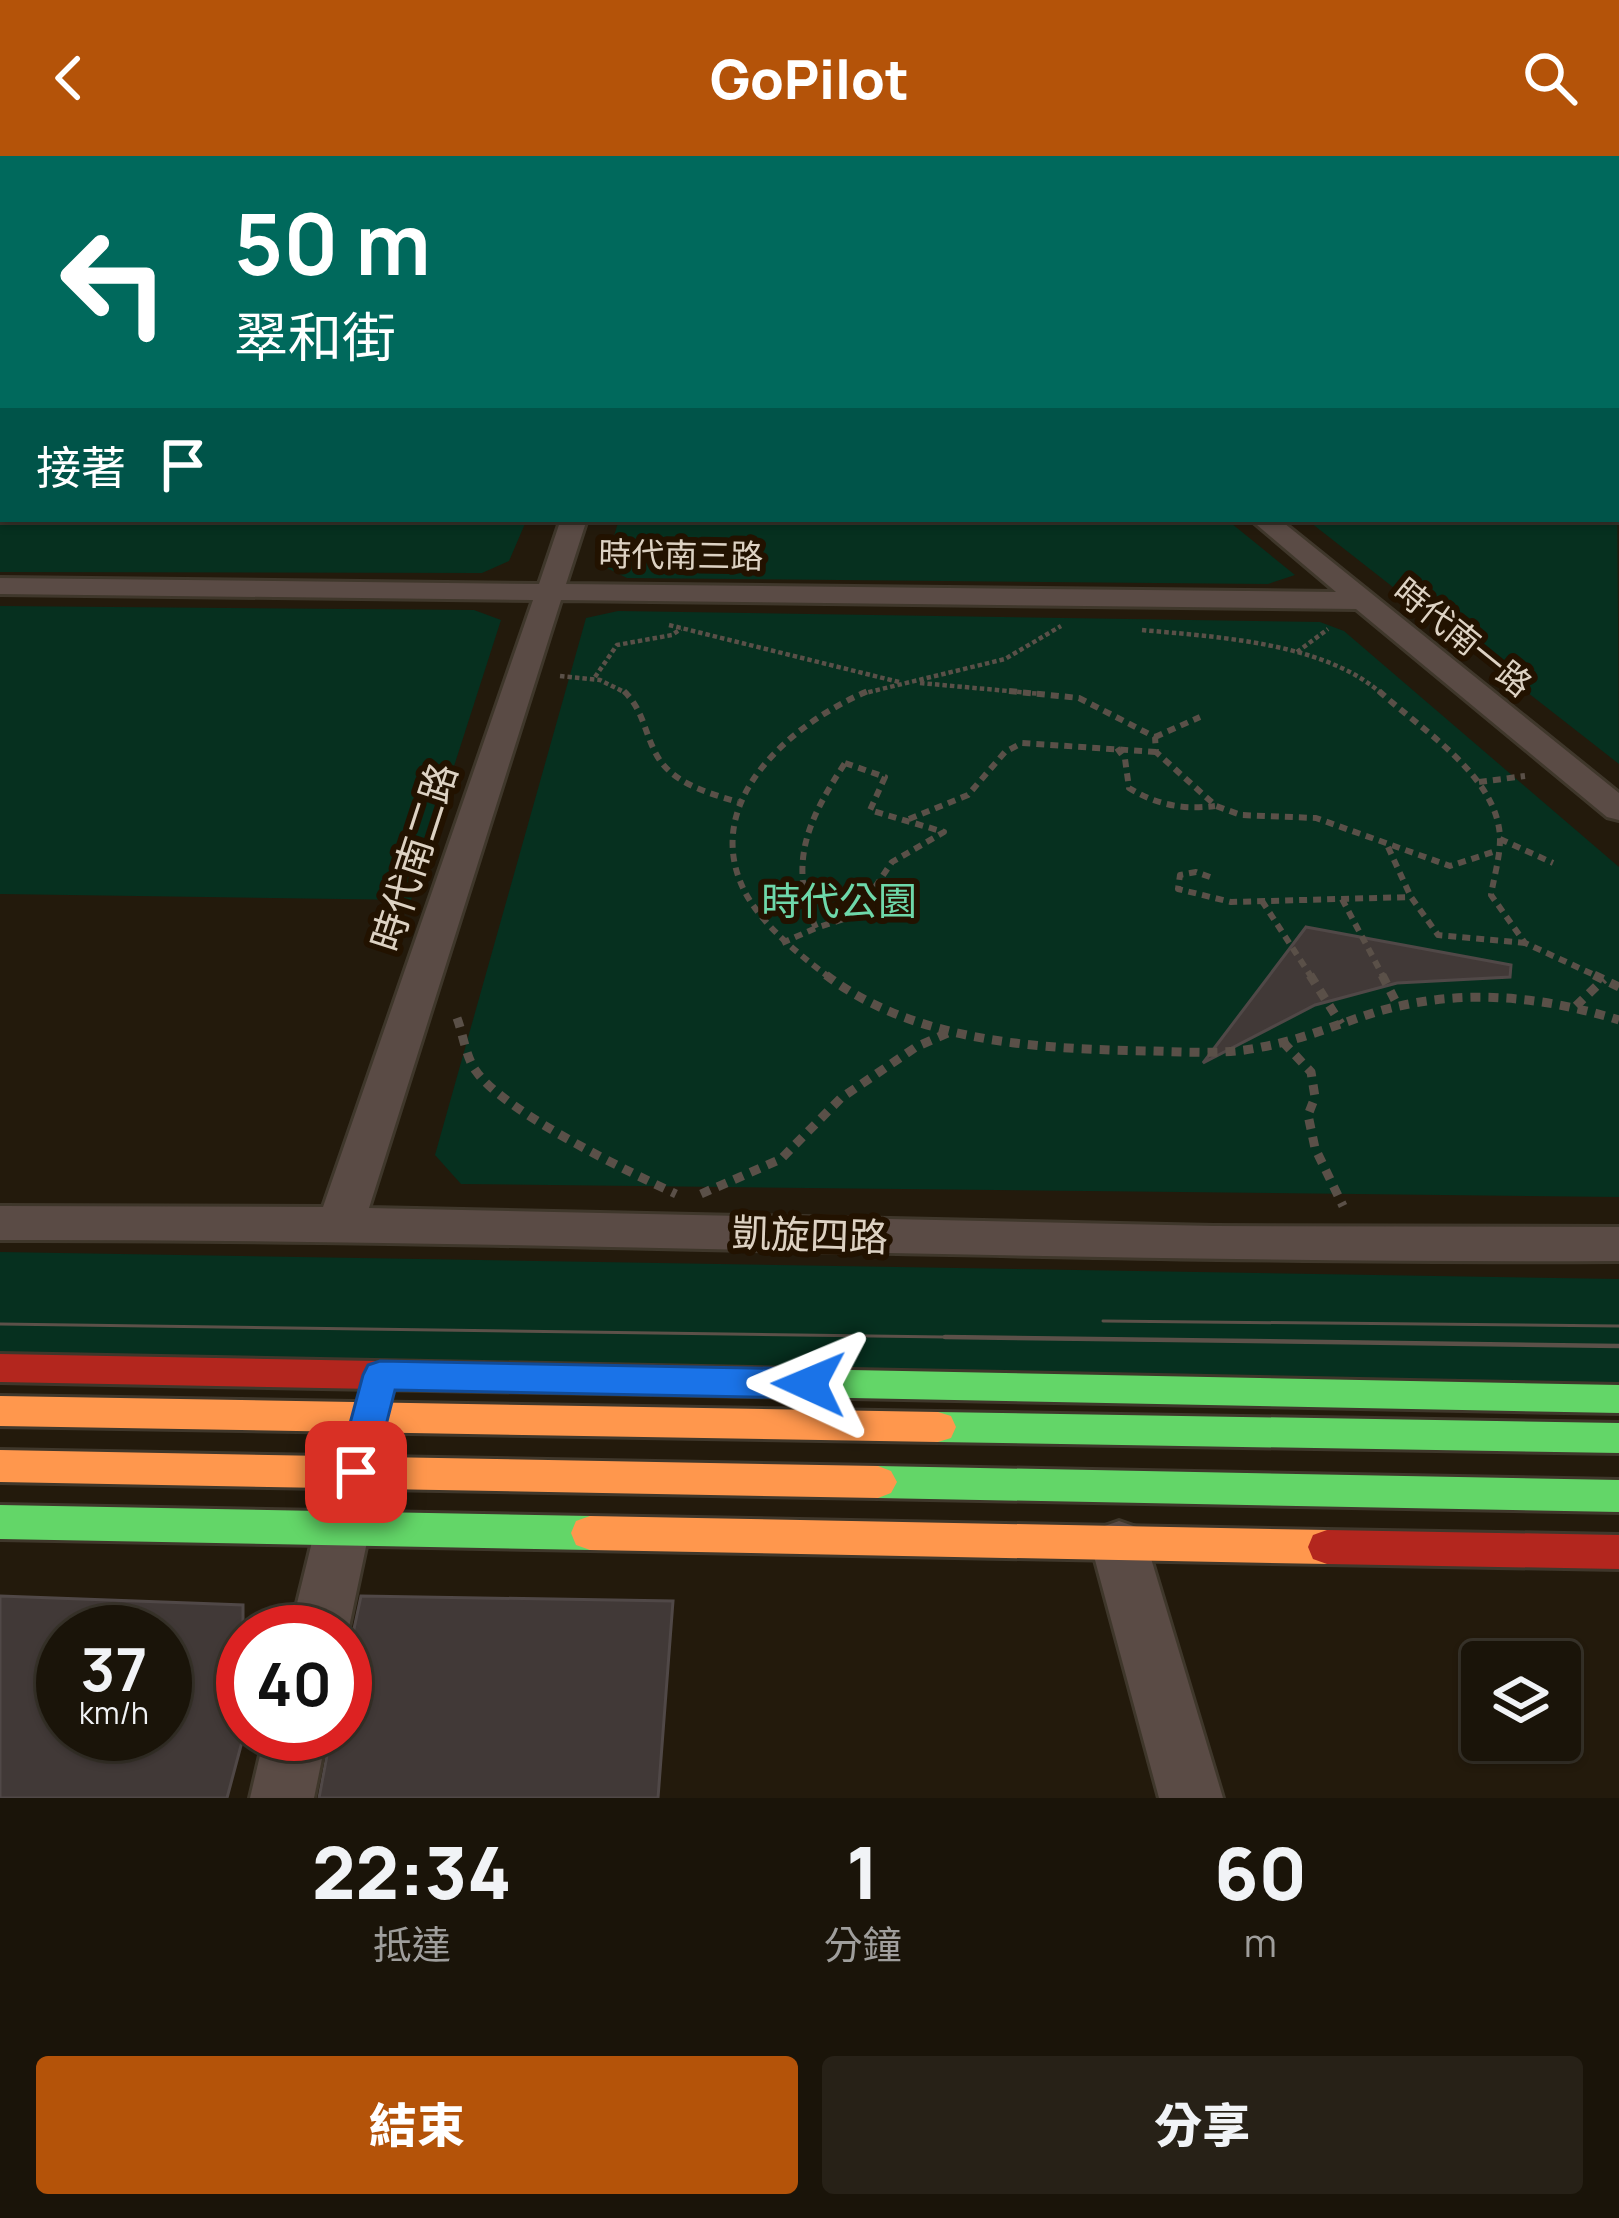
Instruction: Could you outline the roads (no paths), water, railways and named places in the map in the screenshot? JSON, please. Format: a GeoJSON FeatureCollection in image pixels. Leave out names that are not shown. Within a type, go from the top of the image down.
{"type":"FeatureCollection","features":[{"type":"Feature","properties":{"kind":"street","name":"時代南二路"},"geometry":{"type":"LineString","coordinates":[[341,1223],[573,522]]}},
{"type":"Feature","properties":{"kind":"street","name":"時代南一路"},"geometry":{"type":"LineString","coordinates":[[1266,522],[1351,610],[1619,810]]}},
{"type":"Feature","properties":{"kind":"street","name":"時代南三路"},"geometry":{"type":"LineString","coordinates":[[0,586],[547,589],[1351,610]]}},
{"type":"Feature","properties":{"kind":"street","name":"凱旋四路"},"geometry":{"type":"LineString","coordinates":[[0,1222],[341,1223],[1331,1248],[1619,1244]]}},
{"type":"Feature","properties":{"kind":"street"},"geometry":{"type":"LineString","coordinates":[[0,1368],[376,1396],[1619,1438]]}},
{"type":"Feature","properties":{"kind":"street"},"geometry":{"type":"LineString","coordinates":[[325,1605],[376,1396]]}},
{"type":"Feature","properties":{"kind":"street"},"geometry":{"type":"LineString","coordinates":[[0,1411],[376,1396],[1619,1399]]}},
{"type":"Feature","properties":{"kind":"street"},"geometry":{"type":"LineString","coordinates":[[0,1466],[1619,1496]]}},
{"type":"Feature","properties":{"kind":"street"},"geometry":{"type":"LineString","coordinates":[[0,1522],[1619,1552]]}},
{"type":"Feature","properties":{"kind":"street"},"geometry":{"type":"LineString","coordinates":[[1120,1545],[1191,1798]]}},
{"type":"Feature","properties":{"kind":"street"},"geometry":{"type":"LineString","coordinates":[[282,1798],[290,1761]]}},
{"type":"Feature","properties":{"kind":"tram line"},"geometry":{"type":"LineString","coordinates":[[1103,1321],[1619,1326]]}},
{"type":"Feature","properties":{"kind":"tram line"},"geometry":{"type":"LineString","coordinates":[[0,1324],[1033,1338]]}},
{"type":"Feature","properties":{"kind":"tram line"},"geometry":{"type":"LineString","coordinates":[[945,1337],[1033,1338]]}},
{"type":"Feature","properties":{"kind":"tram line"},"geometry":{"type":"LineString","coordinates":[[1033,1338],[1619,1346]]}},
{"type":"Feature","properties":{"kind":"tram line"},"geometry":{"type":"LineString","coordinates":[[1033,1338],[1166,1340]]}},
{"type":"Feature","properties":{"kind":"park label","name":"時代公園"},"geometry":{"type":"Point","coordinates":[839,901]}}]}
